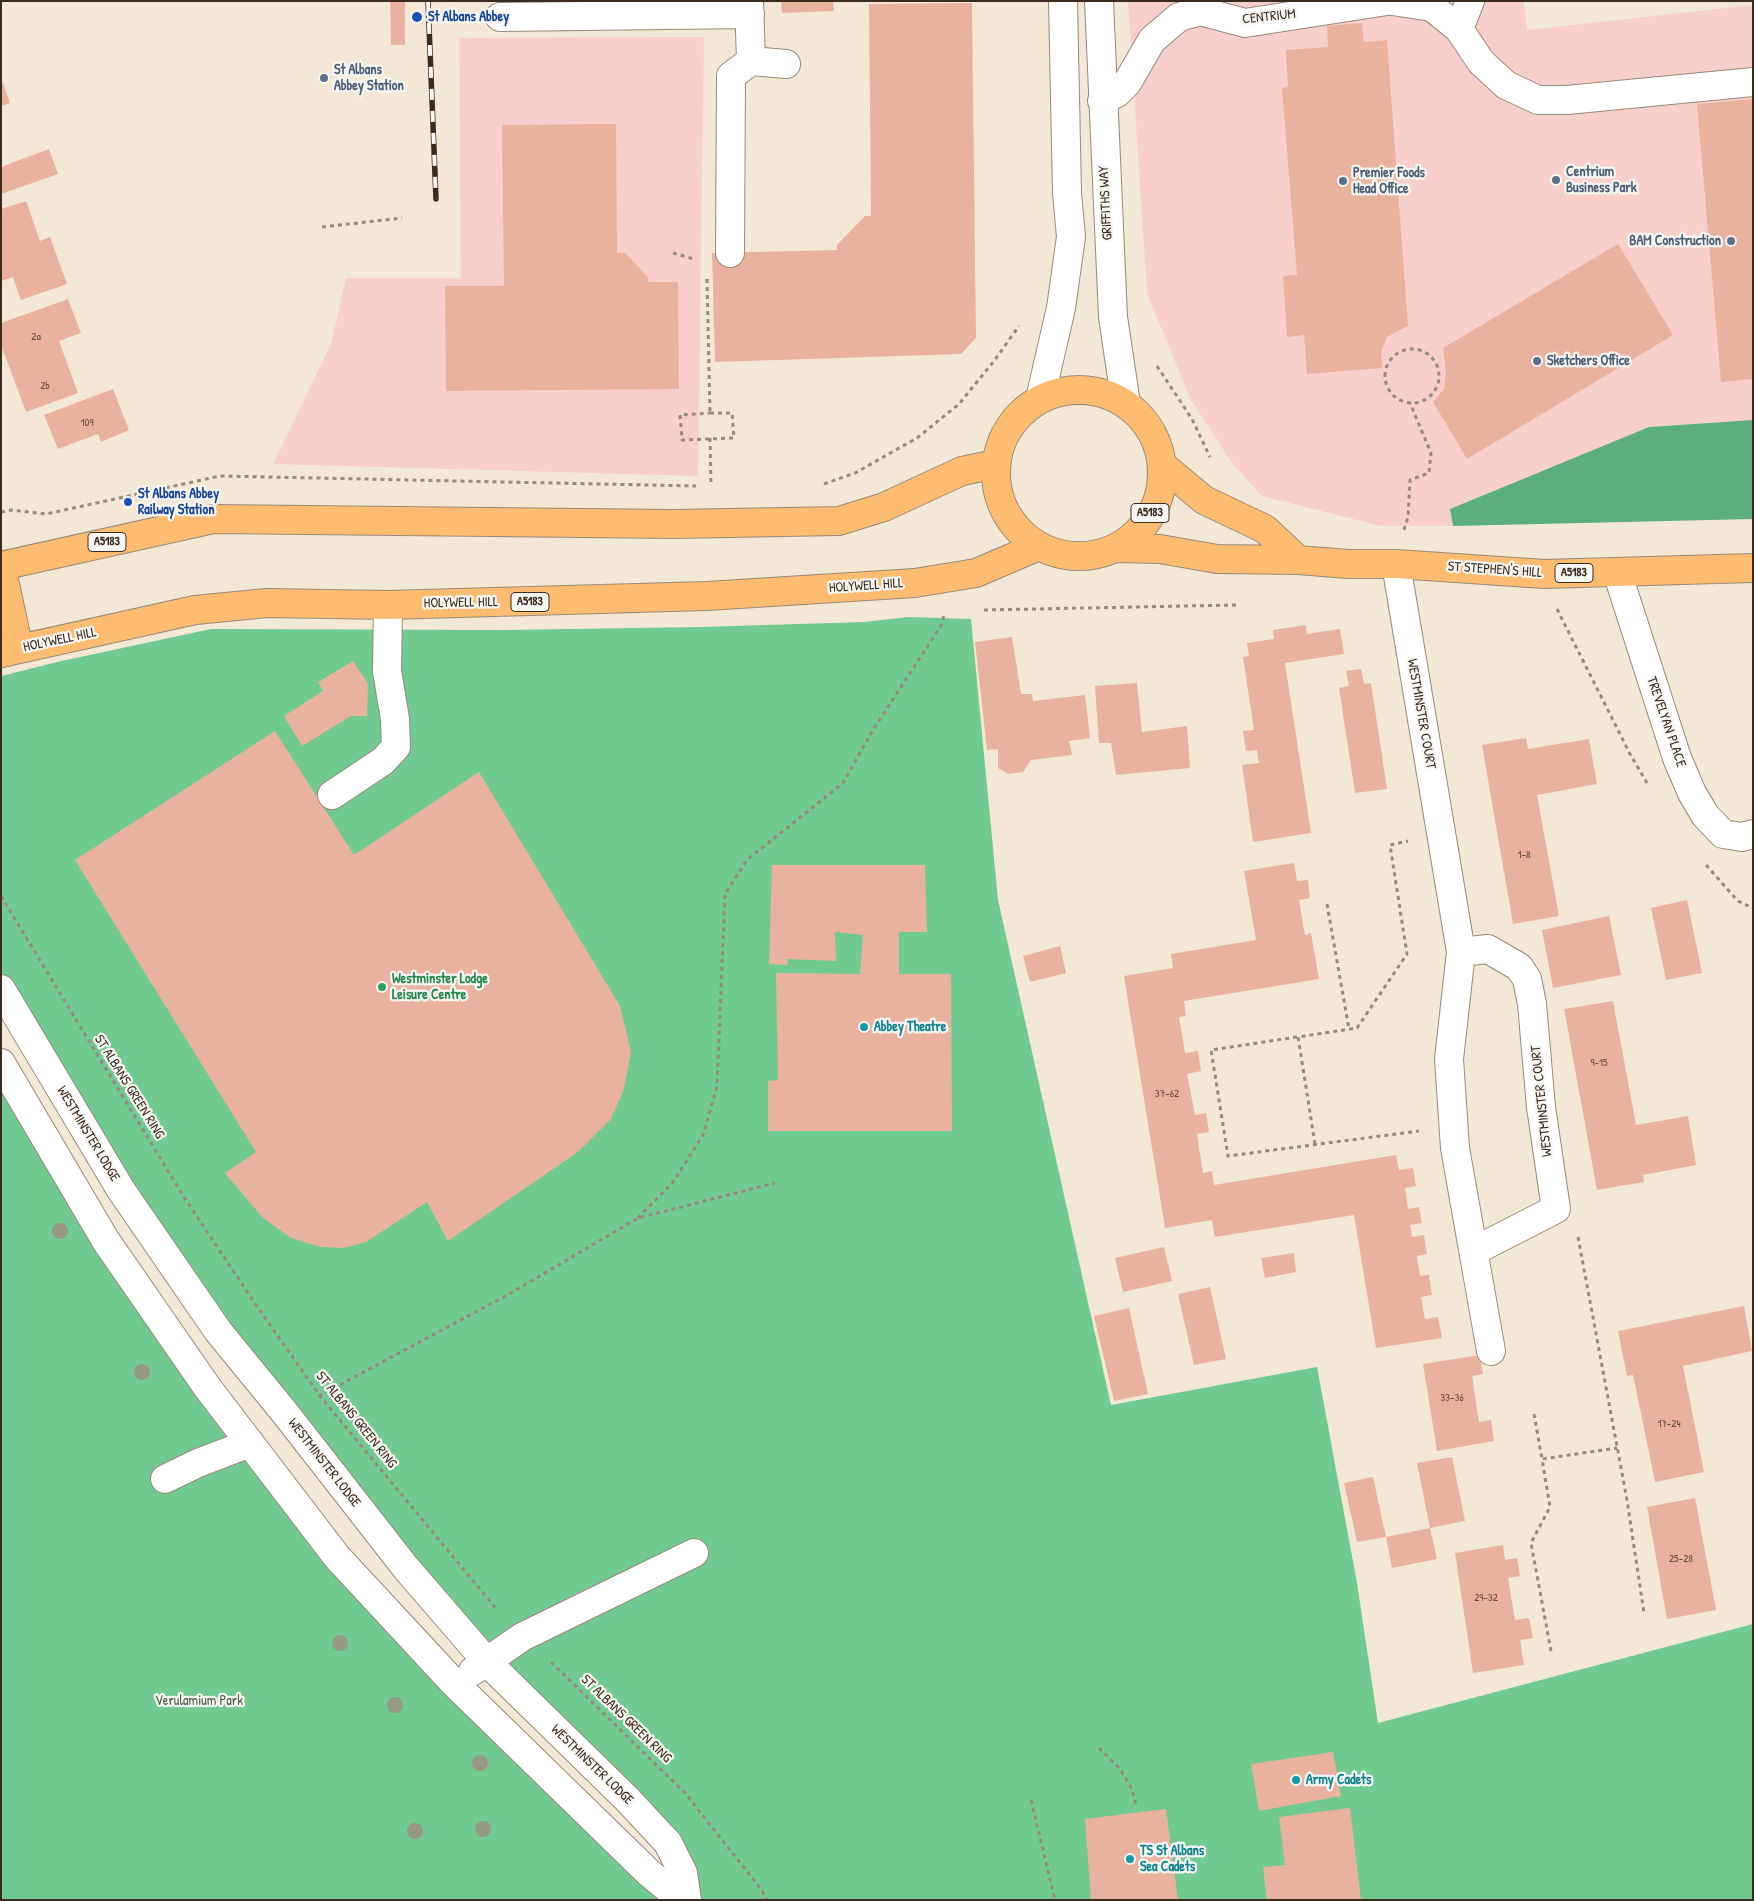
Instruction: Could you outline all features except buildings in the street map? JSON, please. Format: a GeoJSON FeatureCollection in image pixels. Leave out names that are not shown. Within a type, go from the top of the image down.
{"type":"FeatureCollection","features":[{"type":"Feature","properties":{"kind":"main road","name":"A5183"},"geometry":{"type":"LineString","coordinates":[[1067,390],[1085,390],[1126,404],[1146,424],[1154,437],[1162,465],[1161,489],[1146,524],[1116,548],[1088,556],[1072,556],[1039,546],[1016,528],[1006,514],[997,486],[996,464],[1001,443],[1008,430],[1027,408],[1040,399],[1067,390]]}},
{"type":"Feature","properties":{"kind":"main road","name":"A5183"},"geometry":{"type":"LineString","coordinates":[[1,566],[213,519],[674,524],[839,521],[884,507],[962,471],[996,464]]}},
{"type":"Feature","properties":{"kind":"main road"},"geometry":{"type":"LineString","coordinates":[[1162,465],[1204,500],[1265,530],[1298,560]]}},
{"type":"Feature","properties":{"kind":"main road","name":"HOLYWELL HILL"},"geometry":{"type":"LineString","coordinates":[[10,651],[195,610],[267,603],[388,605],[707,596],[914,583],[976,573],[1039,546]]}},
{"type":"Feature","properties":{"kind":"main road","name":"ST STEPHEN'S HILL"},"geometry":{"type":"LineString","coordinates":[[1116,548],[1160,549],[1217,559],[1396,564],[1544,574],[1753,568]]}},
{"type":"Feature","properties":{"kind":"main road"},"geometry":{"type":"LineString","coordinates":[[1,566],[10,651]]}},
{"type":"Feature","properties":{"kind":"street"},"geometry":{"type":"LineString","coordinates":[[1040,399],[1061,308],[1071,237],[1067,193],[1063,1]]}},
{"type":"Feature","properties":{"kind":"street","name":"GRIFFITHS WAY"},"geometry":{"type":"LineString","coordinates":[[1099,1],[1113,317],[1126,404]]}},
{"type":"Feature","properties":{"kind":"street","name":"CENTRIUM"},"geometry":{"type":"LineString","coordinates":[[1102,101],[1117,93],[1127,83],[1152,40],[1179,17],[1200,11],[1245,23],[1387,1]]}},
{"type":"Feature","properties":{"kind":"street"},"geometry":{"type":"LineString","coordinates":[[1392,1],[1432,7],[1459,29],[1481,62],[1506,85],[1538,100],[1567,100],[1753,82]]}},
{"type":"Feature","properties":{"kind":"street"},"geometry":{"type":"LineString","coordinates":[[1459,29],[1470,1]]}},
{"type":"Feature","properties":{"kind":"street"},"geometry":{"type":"LineString","coordinates":[[500,17],[749,8],[741,68],[730,253]]}},
{"type":"Feature","properties":{"kind":"street"},"geometry":{"type":"LineString","coordinates":[[741,68],[786,64]]}},
{"type":"Feature","properties":{"kind":"street","name":"WESTMINSTER COURT"},"geometry":{"type":"LineString","coordinates":[[1396,564],[1462,952],[1448,1059],[1455,1148],[1491,1351]]}},
{"type":"Feature","properties":{"kind":"street","name":"TREVELYAN PLACE"},"geometry":{"type":"LineString","coordinates":[[1617,572],[1677,758],[1692,792],[1705,815],[1723,834],[1742,837],[1753,834]]}},
{"type":"Feature","properties":{"kind":"street"},"geometry":{"type":"LineString","coordinates":[[332,794],[383,762],[396,747],[395,719],[387,671],[388,605]]}},
{"type":"Feature","properties":{"kind":"street","name":"WESTMINSTER COURT"},"geometry":{"type":"LineString","coordinates":[[1462,952],[1488,949],[1519,967],[1527,979],[1532,1004],[1541,1107],[1556,1209]]}},
{"type":"Feature","properties":{"kind":"street","name":"WESTMINSTER LODGE"},"geometry":{"type":"LineString","coordinates":[[1,989],[122,1190],[218,1331],[286,1413],[406,1568],[488,1662],[628,1800],[668,1843],[683,1873],[687,1900]]}},
{"type":"Feature","properties":{"kind":"street"},"geometry":{"type":"LineString","coordinates":[[1,1062],[106,1241],[207,1386],[337,1557],[452,1682],[649,1873],[682,1900]]}},
{"type":"Feature","properties":{"kind":"street"},"geometry":{"type":"LineString","coordinates":[[1474,1250],[1556,1209]]}},
{"type":"Feature","properties":{"kind":"street"},"geometry":{"type":"LineString","coordinates":[[165,1479],[198,1463],[250,1443]]}},
{"type":"Feature","properties":{"kind":"street"},"geometry":{"type":"LineString","coordinates":[[452,1682],[488,1662],[522,1637],[694,1553]]}},
{"type":"Feature","properties":{"kind":"path"},"geometry":{"type":"LineString","coordinates":[[322,227],[402,218]]}},
{"type":"Feature","properties":{"kind":"path"},"geometry":{"type":"LineString","coordinates":[[673,253],[698,260]]}},
{"type":"Feature","properties":{"kind":"path"},"geometry":{"type":"LineString","coordinates":[[707,273],[710,412]]}},
{"type":"Feature","properties":{"kind":"path"},"geometry":{"type":"LineString","coordinates":[[820,485],[855,473],[916,438],[959,404],[994,361],[1023,319]]}},
{"type":"Feature","properties":{"kind":"path"},"geometry":{"type":"LineString","coordinates":[[1396,564],[1408,516],[1410,480],[1429,473],[1431,453],[1410,403],[1395,397],[1387,386],[1385,372],[1393,357],[1398,353],[1413,349],[1430,356],[1438,367],[1439,377],[1438,386],[1431,396],[1423,401],[1410,403]]}},
{"type":"Feature","properties":{"kind":"path"},"geometry":{"type":"LineString","coordinates":[[1152,358],[1192,419],[1212,461]]}},
{"type":"Feature","properties":{"kind":"path"},"geometry":{"type":"LineString","coordinates":[[710,412],[732,413],[734,438],[710,438],[682,440],[680,415],[710,412]]}},
{"type":"Feature","properties":{"kind":"path"},"geometry":{"type":"LineString","coordinates":[[710,438],[711,486]]}},
{"type":"Feature","properties":{"kind":"path"},"geometry":{"type":"LineString","coordinates":[[1,512],[11,510],[46,514],[220,476],[720,486]]}},
{"type":"Feature","properties":{"kind":"path"},"geometry":{"type":"LineString","coordinates":[[1544,574],[1556,606],[1580,655],[1648,785]]}},
{"type":"Feature","properties":{"kind":"path"},"geometry":{"type":"LineString","coordinates":[[974,610],[1236,605]]}},
{"type":"Feature","properties":{"kind":"path"},"geometry":{"type":"LineString","coordinates":[[320,1396],[511,1293],[638,1218],[674,1181],[703,1135],[716,1087],[725,894],[747,860],[843,783],[873,730],[942,624],[945,610]]}},
{"type":"Feature","properties":{"kind":"path"},"geometry":{"type":"LineString","coordinates":[[1427,1130],[1228,1156],[1212,1050],[1357,1028],[1407,954],[1390,844],[1442,834]]}},
{"type":"Feature","properties":{"kind":"path"},"geometry":{"type":"LineString","coordinates":[[1703,863],[1738,901],[1753,908]]}},
{"type":"Feature","properties":{"kind":"path","name":"ST ALBANS GREEN RING"},"geometry":{"type":"LineString","coordinates":[[1,896],[182,1194],[320,1396],[489,1602],[522,1637],[550,1661],[685,1793],[761,1889],[767,1900]]}},
{"type":"Feature","properties":{"kind":"path"},"geometry":{"type":"LineString","coordinates":[[1327,904],[1349,1029]]}},
{"type":"Feature","properties":{"kind":"path"},"geometry":{"type":"LineString","coordinates":[[1298,1037],[1315,1144]]}},
{"type":"Feature","properties":{"kind":"path"},"geometry":{"type":"LineString","coordinates":[[638,1218],[775,1182]]}},
{"type":"Feature","properties":{"kind":"path"},"geometry":{"type":"LineString","coordinates":[[1556,1209],[1574,1219],[1618,1448],[1644,1613]]}},
{"type":"Feature","properties":{"kind":"path"},"geometry":{"type":"LineString","coordinates":[[1534,1414],[1550,1507],[1531,1543],[1551,1651]]}},
{"type":"Feature","properties":{"kind":"path"},"geometry":{"type":"LineString","coordinates":[[1542,1459],[1618,1448]]}},
{"type":"Feature","properties":{"kind":"path"},"geometry":{"type":"LineString","coordinates":[[1099,1748],[1120,1769],[1132,1789],[1136,1805]]}},
{"type":"Feature","properties":{"kind":"path"},"geometry":{"type":"LineString","coordinates":[[1031,1800],[1055,1900]]}},
{"type":"Feature","properties":{"kind":"shaded area"},"geometry":{"type":"Polygon","coordinates":[[[1128,1],[1524,1],[1527,30],[1753,5],[1753,420],[1649,427],[1450,509],[1453,526],[1381,526],[1262,496],[1231,462],[1190,398],[1147,293],[1128,1]]]}},
{"type":"Feature","properties":{"kind":"shaded area"},"geometry":{"type":"Polygon","coordinates":[[[704,37],[698,476],[273,464],[331,344],[346,278],[461,278],[459,38],[704,37]]]}},
{"type":"Feature","properties":{"kind":"green space"},"geometry":{"type":"Polygon","coordinates":[[[1753,420],[1753,519],[1453,526],[1450,509],[1649,427],[1753,420]]]}},
{"type":"Feature","properties":{"kind":"green space"},"geometry":{"type":"Polygon","coordinates":[[[908,617],[971,619],[998,900],[1111,1405],[1317,1367],[1357,1583],[1378,1723],[1753,1624],[1753,1900],[691,1900],[686,1864],[481,1640],[228,1328],[68,1090],[1,971],[1,676],[211,629],[505,630],[700,627],[864,622],[908,617]]]}},
{"type":"Feature","properties":{"kind":"green space","name":"Verulamium Park"},"geometry":{"type":"Polygon","coordinates":[[[1,1068],[337,1557],[682,1900],[1,1900],[1,1068]]]}},
{"type":"Feature","properties":{"kind":"railway"},"geometry":{"type":"LineString","coordinates":[[428,1],[436,199]]}},
{"type":"Feature","properties":{"kind":"place","name":"St Albans Abbey"},"geometry":{"type":"Point","coordinates":[417,17]}},
{"type":"Feature","properties":{"kind":"place","name":"St Albans Abbey Station"},"geometry":{"type":"Point","coordinates":[324,78]}},
{"type":"Feature","properties":{"kind":"place","name":"Centrium Business Park"},"geometry":{"type":"Point","coordinates":[1556,180]}},
{"type":"Feature","properties":{"kind":"place","name":"Premier Foods Head Office"},"geometry":{"type":"Point","coordinates":[1343,181]}},
{"type":"Feature","properties":{"kind":"place","name":"BAM Construction"},"geometry":{"type":"Point","coordinates":[1731,241]}},
{"type":"Feature","properties":{"kind":"place","name":"Sketchers Office"},"geometry":{"type":"Point","coordinates":[1537,361]}},
{"type":"Feature","properties":{"kind":"place","name":"St Albans Abbey Railway Station"},"geometry":{"type":"Point","coordinates":[128,502]}},
{"type":"Feature","properties":{"kind":"place","name":"Westminster Lodge Leisure Centre"},"geometry":{"type":"Point","coordinates":[382,987]}},
{"type":"Feature","properties":{"kind":"place","name":"Abbey Theatre"},"geometry":{"type":"Point","coordinates":[864,1027]}},
{"type":"Feature","properties":{"kind":"place","name":"Army Cadets"},"geometry":{"type":"Point","coordinates":[1296,1780]}},
{"type":"Feature","properties":{"kind":"place","name":"TS St Albans Sea Cadets"},"geometry":{"type":"Point","coordinates":[1130,1859]}}]}
